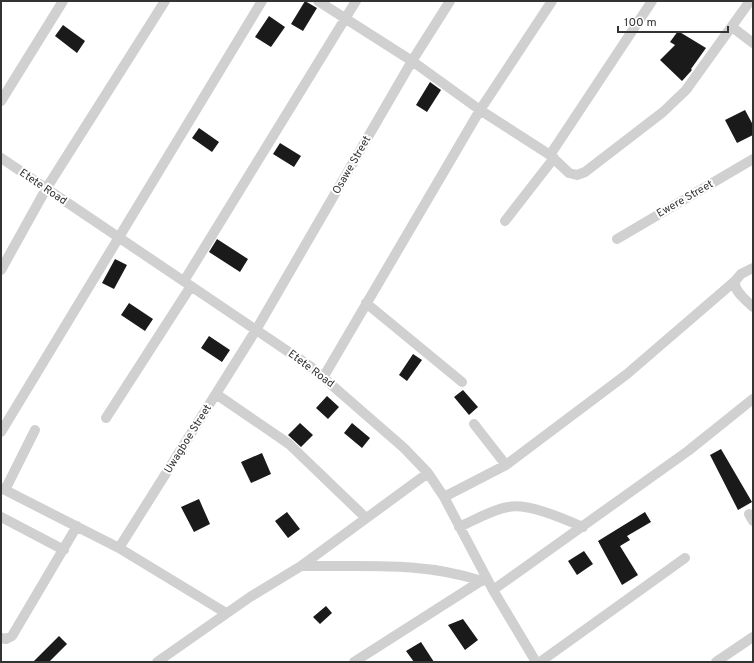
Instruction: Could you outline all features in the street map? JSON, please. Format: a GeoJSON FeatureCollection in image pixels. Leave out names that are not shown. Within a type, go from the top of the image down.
{"type":"FeatureCollection","features":[{"type":"Feature","properties":{"kind":"street"},"geometry":{"type":"LineString","coordinates":[[1,101],[62,1]]}},
{"type":"Feature","properties":{"kind":"street"},"geometry":{"type":"LineString","coordinates":[[1,270],[46,189],[165,1]]}},
{"type":"Feature","properties":{"kind":"street"},"geometry":{"type":"LineString","coordinates":[[1,432],[262,1]]}},
{"type":"Feature","properties":{"kind":"street"},"geometry":{"type":"LineString","coordinates":[[318,1],[344,20],[412,61],[480,110],[552,156],[569,173],[577,175],[585,172],[663,112],[686,90],[750,1]]}},
{"type":"Feature","properties":{"kind":"street"},"geometry":{"type":"LineString","coordinates":[[106,418],[188,284],[356,1]]}},
{"type":"Feature","properties":{"kind":"street","name":"Osawe Street"},"geometry":{"type":"LineString","coordinates":[[256,330],[412,61],[450,1]]}},
{"type":"Feature","properties":{"kind":"street"},"geometry":{"type":"LineString","coordinates":[[324,376],[480,110],[552,1]]}},
{"type":"Feature","properties":{"kind":"street"},"geometry":{"type":"LineString","coordinates":[[505,221],[552,156],[652,1]]}},
{"type":"Feature","properties":{"kind":"street"},"geometry":{"type":"LineString","coordinates":[[732,26],[753,43]]}},
{"type":"Feature","properties":{"kind":"street","name":"Etete Road"},"geometry":{"type":"LineString","coordinates":[[1,158],[324,376],[404,448],[428,473],[444,497],[484,579],[493,590],[536,662]]}},
{"type":"Feature","properties":{"kind":"street","name":"Ewere Street"},"geometry":{"type":"LineString","coordinates":[[617,239],[753,159]]}},
{"type":"Feature","properties":{"kind":"street"},"geometry":{"type":"LineString","coordinates":[[444,497],[506,465],[627,374],[735,282],[741,274],[753,268]]}},
{"type":"Feature","properties":{"kind":"street"},"geometry":{"type":"LineString","coordinates":[[735,282],[734,286],[736,290],[753,307]]}},
{"type":"Feature","properties":{"kind":"street"},"geometry":{"type":"LineString","coordinates":[[366,303],[462,382]]}},
{"type":"Feature","properties":{"kind":"street","name":"Uwagboe Street"},"geometry":{"type":"LineString","coordinates":[[119,548],[256,330]]}},
{"type":"Feature","properties":{"kind":"street"},"geometry":{"type":"LineString","coordinates":[[216,394],[289,444],[366,518]]}},
{"type":"Feature","properties":{"kind":"street"},"geometry":{"type":"LineString","coordinates":[[493,590],[688,451],[753,399]]}},
{"type":"Feature","properties":{"kind":"street"},"geometry":{"type":"LineString","coordinates":[[474,424],[506,465]]}},
{"type":"Feature","properties":{"kind":"street"},"geometry":{"type":"LineString","coordinates":[[35,430],[3,488],[119,548],[226,613]]}},
{"type":"Feature","properties":{"kind":"street"},"geometry":{"type":"LineString","coordinates":[[157,662],[226,613],[301,566],[428,473]]}},
{"type":"Feature","properties":{"kind":"street"},"geometry":{"type":"LineString","coordinates":[[459,527],[490,513],[510,507],[549,512],[583,527]]}},
{"type":"Feature","properties":{"kind":"street"},"geometry":{"type":"LineString","coordinates":[[1,517],[64,550]]}},
{"type":"Feature","properties":{"kind":"street"},"geometry":{"type":"LineString","coordinates":[[1,638],[6,639],[12,636],[77,526]]}},
{"type":"Feature","properties":{"kind":"street"},"geometry":{"type":"LineString","coordinates":[[540,662],[685,558]]}},
{"type":"Feature","properties":{"kind":"street"},"geometry":{"type":"LineString","coordinates":[[301,566],[408,566],[484,579]]}},
{"type":"Feature","properties":{"kind":"street"},"geometry":{"type":"LineString","coordinates":[[354,662],[484,579]]}},
{"type":"Feature","properties":{"kind":"street"},"geometry":{"type":"LineString","coordinates":[[716,662],[753,637]]}},
{"type":"Feature","properties":{"kind":"building"},"geometry":{"type":"Polygon","coordinates":[[[305,1],[317,8],[303,31],[291,24],[305,1]]]}},
{"type":"Feature","properties":{"kind":"building"},"geometry":{"type":"Polygon","coordinates":[[[269,16],[285,27],[271,47],[255,37],[269,16]]]}},
{"type":"Feature","properties":{"kind":"building"},"geometry":{"type":"Polygon","coordinates":[[[63,25],[85,41],[77,53],[55,36],[63,25]]]}},
{"type":"Feature","properties":{"kind":"building"},"geometry":{"type":"Polygon","coordinates":[[[678,31],[706,48],[691,69],[692,70],[682,81],[660,60],[675,45],[670,42],[678,31]]]}},
{"type":"Feature","properties":{"kind":"building"},"geometry":{"type":"Polygon","coordinates":[[[430,82],[441,90],[427,112],[416,105],[430,82]]]}},
{"type":"Feature","properties":{"kind":"building"},"geometry":{"type":"Polygon","coordinates":[[[745,110],[753,125],[753,135],[737,143],[725,120],[745,110]]]}},
{"type":"Feature","properties":{"kind":"building"},"geometry":{"type":"Polygon","coordinates":[[[199,128],[219,142],[212,152],[192,138],[199,128]]]}},
{"type":"Feature","properties":{"kind":"building"},"geometry":{"type":"Polygon","coordinates":[[[280,143],[301,156],[294,167],[273,154],[280,143]]]}},
{"type":"Feature","properties":{"kind":"building"},"geometry":{"type":"Polygon","coordinates":[[[217,239],[248,259],[240,272],[209,252],[217,239]]]}},
{"type":"Feature","properties":{"kind":"building"},"geometry":{"type":"Polygon","coordinates":[[[115,259],[127,265],[114,289],[102,283],[115,259]]]}},
{"type":"Feature","properties":{"kind":"building"},"geometry":{"type":"Polygon","coordinates":[[[129,303],[153,319],[145,331],[121,315],[129,303]]]}},
{"type":"Feature","properties":{"kind":"building"},"geometry":{"type":"Polygon","coordinates":[[[209,336],[230,350],[222,362],[201,348],[209,336]]]}},
{"type":"Feature","properties":{"kind":"building"},"geometry":{"type":"Polygon","coordinates":[[[413,354],[422,360],[407,381],[399,375],[413,354]]]}},
{"type":"Feature","properties":{"kind":"building"},"geometry":{"type":"Polygon","coordinates":[[[463,390],[478,407],[469,415],[454,397],[463,390]]]}},
{"type":"Feature","properties":{"kind":"building"},"geometry":{"type":"Polygon","coordinates":[[[327,396],[339,407],[328,419],[316,408],[327,396]]]}},
{"type":"Feature","properties":{"kind":"building"},"geometry":{"type":"Polygon","coordinates":[[[300,423],[313,435],[301,447],[288,435],[300,423]]]}},
{"type":"Feature","properties":{"kind":"building"},"geometry":{"type":"Polygon","coordinates":[[[352,423],[370,438],[362,448],[344,433],[352,423]]]}},
{"type":"Feature","properties":{"kind":"building"},"geometry":{"type":"Polygon","coordinates":[[[721,449],[752,502],[738,510],[710,455],[721,449]]]}},
{"type":"Feature","properties":{"kind":"building"},"geometry":{"type":"Polygon","coordinates":[[[262,453],[271,474],[251,483],[241,462],[262,453]]]}},
{"type":"Feature","properties":{"kind":"building"},"geometry":{"type":"Polygon","coordinates":[[[199,499],[210,524],[194,532],[181,507],[199,499]]]}},
{"type":"Feature","properties":{"kind":"building"},"geometry":{"type":"Polygon","coordinates":[[[287,512],[300,529],[288,538],[275,521],[287,512]]]}},
{"type":"Feature","properties":{"kind":"building"},"geometry":{"type":"Polygon","coordinates":[[[645,512],[651,522],[627,536],[630,540],[620,546],[638,575],[622,585],[598,541],[645,512]]]}},
{"type":"Feature","properties":{"kind":"building"},"geometry":{"type":"Polygon","coordinates":[[[584,551],[593,564],[577,575],[568,561],[584,551]]]}},
{"type":"Feature","properties":{"kind":"building"},"geometry":{"type":"Polygon","coordinates":[[[326,606],[332,613],[320,624],[313,617],[326,606]]]}},
{"type":"Feature","properties":{"kind":"building"},"geometry":{"type":"Polygon","coordinates":[[[463,619],[478,640],[465,650],[448,625],[463,619]]]}},
{"type":"Feature","properties":{"kind":"building"},"geometry":{"type":"Polygon","coordinates":[[[59,636],[67,644],[49,662],[33,662],[59,636]]]}},
{"type":"Feature","properties":{"kind":"building"},"geometry":{"type":"Polygon","coordinates":[[[421,642],[434,662],[414,662],[406,651],[421,642]]]}}]}
